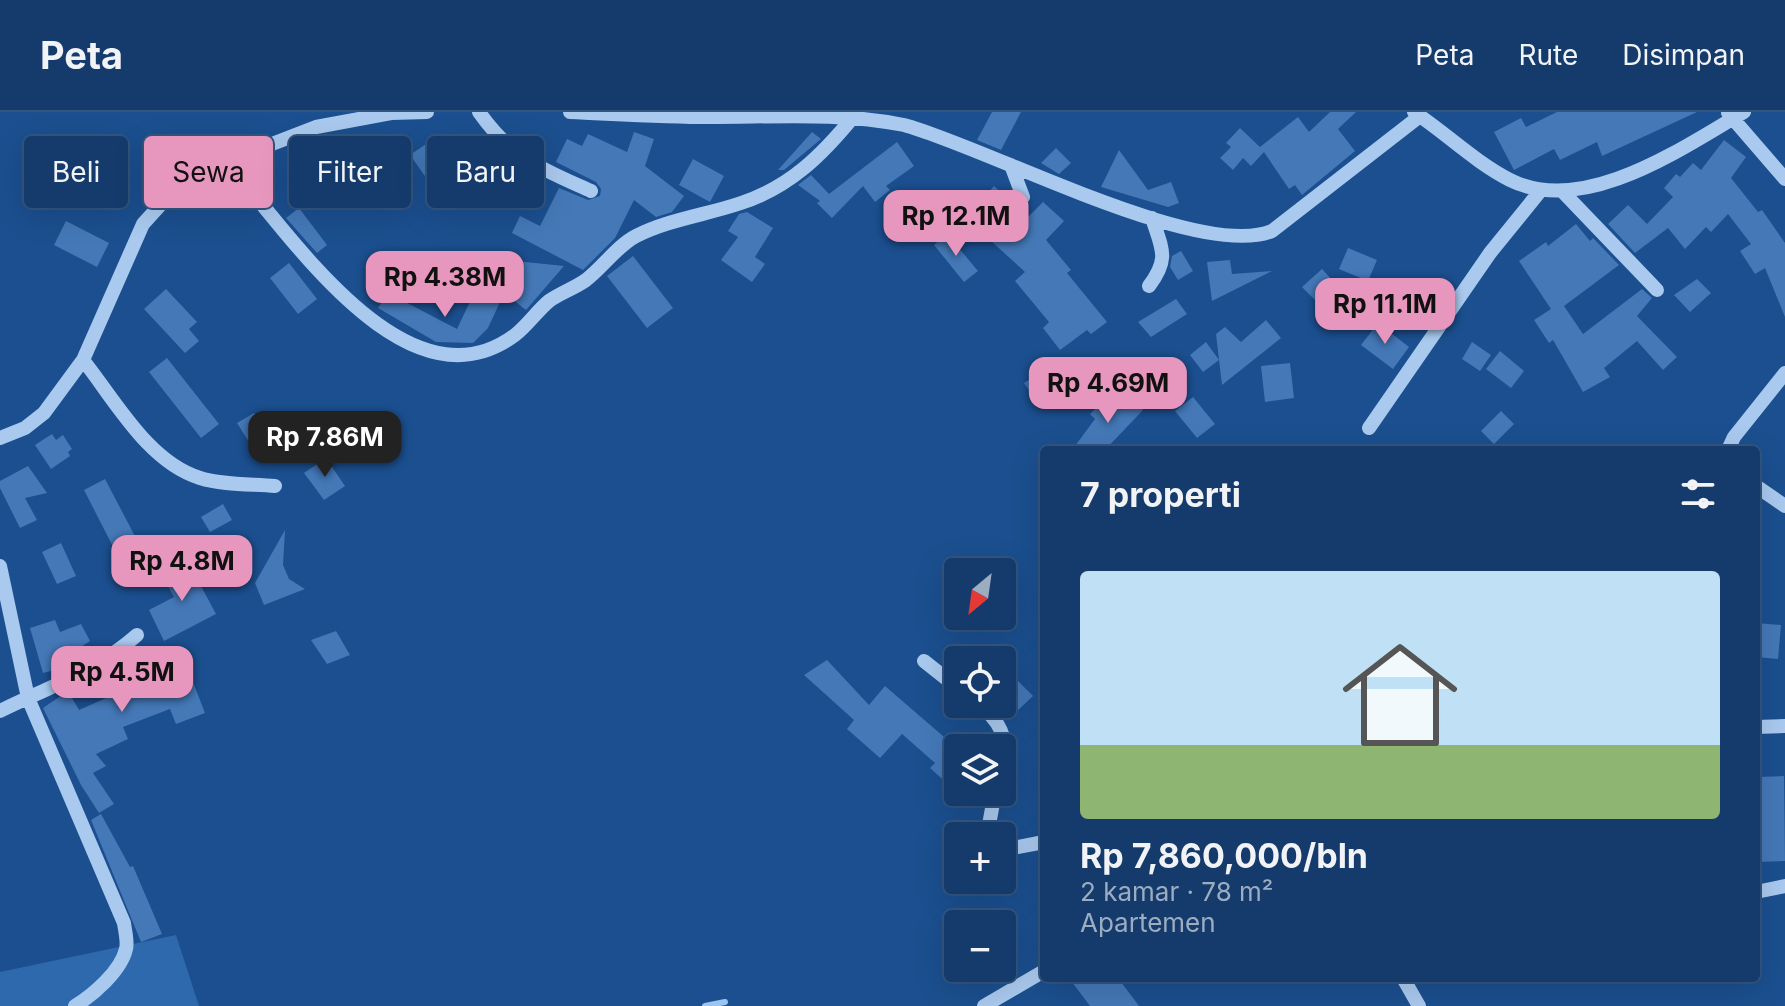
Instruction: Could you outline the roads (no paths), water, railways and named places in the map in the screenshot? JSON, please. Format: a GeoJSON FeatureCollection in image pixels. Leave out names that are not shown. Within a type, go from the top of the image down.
{"type":"FeatureCollection","features":[{"type":"Feature","properties":{"kind":"street"},"geometry":{"type":"LineString","coordinates":[[273,144],[316,127],[390,113],[427,112]]}},
{"type":"Feature","properties":{"kind":"street"},"geometry":{"type":"LineString","coordinates":[[479,112],[499,141],[537,167],[591,191]]}},
{"type":"Feature","properties":{"kind":"street"},"geometry":{"type":"LineString","coordinates":[[570,112],[711,117],[806,112],[854,116],[916,129],[1092,199],[1152,218],[1204,231],[1257,237],[1272,231],[1417,114],[1455,144],[1512,181],[1541,190],[1562,191],[1589,186],[1643,168],[1735,114],[1785,179]]}},
{"type":"Feature","properties":{"kind":"street"},"geometry":{"type":"LineString","coordinates":[[264,208],[302,256],[365,314],[416,347],[465,357],[478,355],[514,335],[550,301],[584,281],[634,237],[681,218],[740,204],[773,191],[818,160],[854,116]]}},
{"type":"Feature","properties":{"kind":"street"},"geometry":{"type":"LineString","coordinates":[[1011,165],[1023,197]]}},
{"type":"Feature","properties":{"kind":"street"},"geometry":{"type":"LineString","coordinates":[[1369,428],[1490,253],[1541,190]]}},
{"type":"Feature","properties":{"kind":"street"},"geometry":{"type":"LineString","coordinates":[[1562,191],[1657,290]]}},
{"type":"Feature","properties":{"kind":"street"},"geometry":{"type":"LineString","coordinates":[[0,438],[25,428],[44,413],[83,360],[143,224],[157,208]]}},
{"type":"Feature","properties":{"kind":"street"},"geometry":{"type":"LineString","coordinates":[[1149,286],[1162,268],[1164,253],[1152,218]]}},
{"type":"Feature","properties":{"kind":"street"},"geometry":{"type":"LineString","coordinates":[[83,360],[151,447],[175,466],[201,478],[275,486]]}},
{"type":"Feature","properties":{"kind":"street"},"geometry":{"type":"LineString","coordinates":[[1730,446],[1785,373]]}},
{"type":"Feature","properties":{"kind":"street"},"geometry":{"type":"LineString","coordinates":[[1760,489],[1785,506]]}},
{"type":"Feature","properties":{"kind":"street"},"geometry":{"type":"LineString","coordinates":[[0,566],[28,698],[124,923],[127,947],[119,964],[88,998],[75,1006]]}},
{"type":"Feature","properties":{"kind":"street"},"geometry":{"type":"LineString","coordinates":[[0,711],[80,674],[121,650],[137,635]]}},
{"type":"Feature","properties":{"kind":"street"},"geometry":{"type":"LineString","coordinates":[[924,661],[944,677]]}},
{"type":"Feature","properties":{"kind":"street"},"geometry":{"type":"LineString","coordinates":[[1760,727],[1785,726]]}},
{"type":"Feature","properties":{"kind":"street"},"geometry":{"type":"LineString","coordinates":[[1016,847],[1040,843]]}},
{"type":"Feature","properties":{"kind":"street"},"geometry":{"type":"LineString","coordinates":[[1760,891],[1785,886]]}},
{"type":"Feature","properties":{"kind":"street"},"geometry":{"type":"LineString","coordinates":[[984,1006],[1040,973]]}},
{"type":"Feature","properties":{"kind":"street"},"geometry":{"type":"LineString","coordinates":[[1405,982],[1419,1006]]}},
{"type":"Feature","properties":{"kind":"waterway"},"geometry":{"type":"LineString","coordinates":[[705,1006],[725,1002]]}}]}
